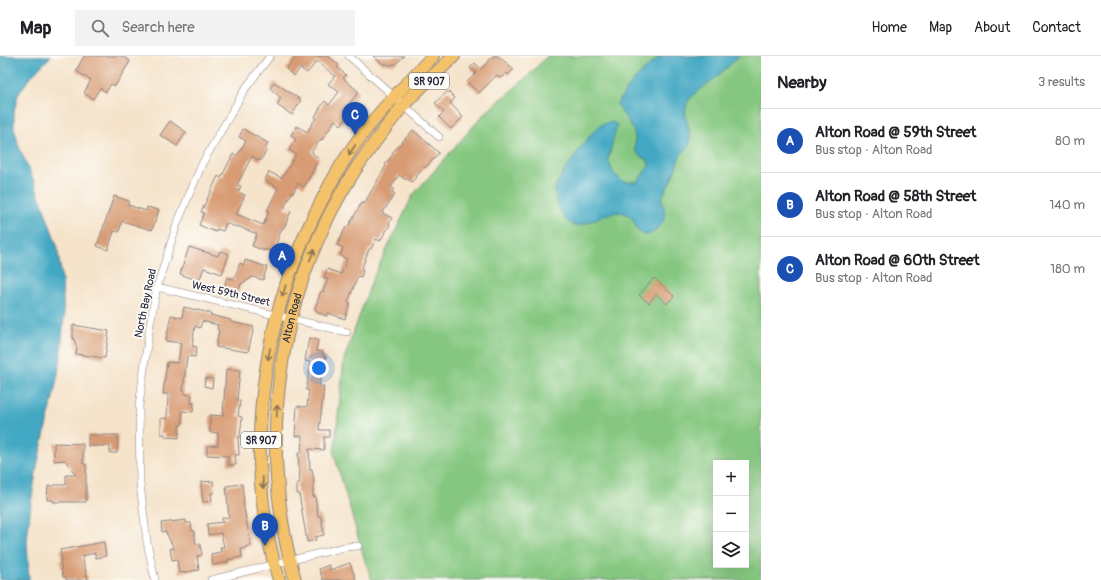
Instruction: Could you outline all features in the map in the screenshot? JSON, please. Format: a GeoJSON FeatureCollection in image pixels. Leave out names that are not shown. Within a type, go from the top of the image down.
{"type":"FeatureCollection","features":[{"type":"Feature","properties":{"kind":"main road","name":"Alton Road"},"geometry":{"type":"LineString","coordinates":[[279,580],[265,514],[261,444],[265,377],[277,315],[286,284],[304,235],[332,180],[363,133],[394,97],[433,56]]}},
{"type":"Feature","properties":{"kind":"main road","name":"Alton Road"},"geometry":{"type":"LineString","coordinates":[[295,580],[280,513],[276,479],[275,445],[279,377],[291,319],[306,270],[318,240],[344,188],[366,154],[403,106],[454,56]]}},
{"type":"Feature","properties":{"kind":"street","name":"North Bay Road"},"geometry":{"type":"LineString","coordinates":[[155,580],[147,542],[140,484],[139,406],[150,324],[157,287],[177,224],[202,164],[245,89],[270,56]]}},
{"type":"Feature","properties":{"kind":"street"},"geometry":{"type":"LineString","coordinates":[[349,56],[439,137]]}},
{"type":"Feature","properties":{"kind":"street","name":"West 59th Street"},"geometry":{"type":"LineString","coordinates":[[157,287],[347,332]]}},
{"type":"Feature","properties":{"kind":"street"},"geometry":{"type":"LineString","coordinates":[[211,580],[345,547],[358,546]]}},
{"type":"Feature","properties":{"kind":"green space"},"geometry":{"type":"Polygon","coordinates":[[[547,56],[761,56],[761,580],[372,580],[334,454],[344,359],[372,280],[413,195],[484,114],[526,78],[547,56]]]}},
{"type":"Feature","properties":{"kind":"water"},"geometry":{"type":"Polygon","coordinates":[[[0,56],[51,56],[28,80],[18,95],[14,111],[14,127],[19,147],[33,179],[57,245],[62,280],[64,317],[60,362],[37,466],[31,503],[27,541],[29,580],[0,580],[0,56]]]}},
{"type":"Feature","properties":{"kind":"water"},"geometry":{"type":"Polygon","coordinates":[[[661,56],[739,56],[692,96],[686,105],[690,141],[687,148],[678,160],[675,171],[663,195],[662,201],[665,216],[658,228],[650,234],[644,235],[637,229],[631,217],[625,213],[618,212],[611,213],[582,225],[575,226],[567,221],[562,215],[555,189],[561,176],[596,129],[601,125],[613,122],[617,125],[608,160],[613,172],[623,182],[637,182],[649,166],[648,160],[636,152],[634,132],[617,105],[636,78],[661,56]]]}},
{"type":"Feature","properties":{"kind":"building"},"geometry":{"type":"Polygon","coordinates":[[[84,56],[122,56],[130,61],[115,86],[111,84],[106,92],[100,88],[93,99],[84,93],[91,80],[76,71],[84,56]]]}},
{"type":"Feature","properties":{"kind":"building"},"geometry":{"type":"Polygon","coordinates":[[[297,56],[328,56],[339,65],[337,67],[346,75],[343,78],[359,92],[347,106],[351,109],[341,125],[335,120],[322,140],[321,139],[312,151],[313,154],[319,159],[304,187],[298,183],[284,208],[291,211],[284,228],[282,228],[273,252],[265,249],[265,251],[252,246],[257,234],[237,226],[236,227],[226,223],[223,231],[217,229],[216,232],[199,225],[204,213],[201,212],[218,176],[221,178],[233,154],[237,156],[246,141],[239,137],[243,129],[268,143],[265,149],[267,150],[260,161],[252,156],[237,185],[241,186],[238,192],[245,195],[236,214],[263,225],[269,212],[267,211],[278,188],[265,180],[269,172],[282,178],[296,154],[289,150],[296,139],[291,135],[297,126],[307,132],[325,101],[329,105],[339,92],[328,84],[335,76],[317,61],[307,73],[300,68],[294,76],[286,69],[297,56]]]}},
{"type":"Feature","properties":{"kind":"building"},"geometry":{"type":"Polygon","coordinates":[[[373,56],[404,56],[396,64],[389,65],[386,63],[384,65],[373,56]]]}},
{"type":"Feature","properties":{"kind":"building"},"geometry":{"type":"Polygon","coordinates":[[[493,56],[498,56],[514,69],[508,75],[506,73],[501,78],[497,75],[479,93],[467,82],[476,73],[470,68],[475,63],[481,69],[493,56]]]}},
{"type":"Feature","properties":{"kind":"building"},"geometry":{"type":"Polygon","coordinates":[[[274,82],[301,100],[292,115],[277,105],[281,98],[270,88],[274,82]]]}},
{"type":"Feature","properties":{"kind":"building"},"geometry":{"type":"Polygon","coordinates":[[[448,91],[455,98],[450,103],[463,117],[451,129],[439,117],[444,112],[435,103],[448,91]]]}},
{"type":"Feature","properties":{"kind":"building"},"geometry":{"type":"Polygon","coordinates":[[[170,121],[186,132],[177,146],[160,135],[170,121]]]}},
{"type":"Feature","properties":{"kind":"building"},"geometry":{"type":"Polygon","coordinates":[[[413,130],[439,153],[425,168],[424,167],[412,182],[399,175],[391,187],[394,189],[392,192],[395,194],[382,213],[392,218],[389,224],[390,225],[380,241],[376,239],[371,249],[369,249],[361,270],[363,271],[361,277],[358,276],[348,302],[350,303],[345,319],[328,313],[327,316],[318,313],[315,308],[321,291],[323,292],[328,279],[324,278],[327,269],[341,274],[347,259],[340,256],[343,248],[337,245],[346,227],[348,227],[362,202],[364,204],[386,166],[385,165],[393,154],[392,153],[413,130]]]}},
{"type":"Feature","properties":{"kind":"building"},"geometry":{"type":"Polygon","coordinates":[[[114,196],[129,201],[128,205],[146,211],[147,207],[159,210],[152,230],[122,221],[119,232],[114,231],[108,250],[97,246],[114,196]]]}},
{"type":"Feature","properties":{"kind":"building"},"geometry":{"type":"Polygon","coordinates":[[[189,247],[218,256],[220,251],[229,254],[222,274],[204,268],[199,281],[180,274],[189,247]]]}},
{"type":"Feature","properties":{"kind":"building"},"geometry":{"type":"Polygon","coordinates":[[[245,260],[267,267],[263,280],[253,277],[241,284],[238,292],[224,287],[227,277],[234,279],[240,263],[244,265],[245,260]]]}},
{"type":"Feature","properties":{"kind":"building"},"geometry":{"type":"Polygon","coordinates":[[[654,278],[674,296],[667,304],[656,294],[649,303],[639,295],[654,278]]]}},
{"type":"Feature","properties":{"kind":"building"},"geometry":{"type":"Polygon","coordinates":[[[184,307],[210,313],[210,315],[231,320],[231,322],[254,327],[248,352],[216,347],[219,330],[217,329],[218,325],[202,321],[200,328],[195,326],[192,346],[197,347],[195,357],[187,356],[183,390],[184,394],[192,395],[191,403],[194,403],[193,412],[182,411],[182,425],[179,425],[179,438],[165,437],[165,434],[161,434],[161,418],[167,419],[168,394],[163,394],[167,362],[178,363],[181,343],[166,341],[171,315],[182,318],[184,307]]]}},
{"type":"Feature","properties":{"kind":"building"},"geometry":{"type":"Polygon","coordinates":[[[73,325],[109,331],[105,358],[76,354],[77,348],[73,337],[73,325]]]}},
{"type":"Feature","properties":{"kind":"building"},"geometry":{"type":"Polygon","coordinates":[[[309,338],[318,340],[316,351],[323,352],[323,356],[326,357],[319,386],[324,386],[319,430],[329,430],[329,437],[324,437],[324,450],[309,449],[310,469],[312,469],[314,481],[313,497],[315,496],[318,516],[321,516],[324,535],[315,537],[316,540],[307,542],[299,493],[297,494],[297,483],[300,483],[298,453],[301,453],[302,436],[295,436],[297,406],[307,407],[309,390],[306,390],[311,362],[305,361],[309,338]]]}},
{"type":"Feature","properties":{"kind":"building"},"geometry":{"type":"Polygon","coordinates":[[[226,369],[240,370],[237,400],[240,401],[238,416],[242,417],[240,437],[238,437],[239,455],[235,455],[236,465],[228,465],[228,456],[207,455],[207,446],[218,445],[218,433],[210,432],[210,415],[223,416],[226,369]]]}},
{"type":"Feature","properties":{"kind":"building"},"geometry":{"type":"Polygon","coordinates":[[[205,378],[213,379],[212,388],[204,386],[205,378]]]}},
{"type":"Feature","properties":{"kind":"building"},"geometry":{"type":"Polygon","coordinates":[[[88,435],[118,435],[117,453],[110,453],[110,446],[88,446],[88,435]]]}},
{"type":"Feature","properties":{"kind":"building"},"geometry":{"type":"Polygon","coordinates":[[[54,443],[83,444],[83,464],[86,464],[86,502],[53,502],[53,500],[47,500],[48,486],[66,485],[66,475],[76,475],[65,460],[54,461],[54,443]]]}},
{"type":"Feature","properties":{"kind":"building"},"geometry":{"type":"Polygon","coordinates":[[[213,481],[214,493],[211,493],[212,501],[203,502],[201,482],[213,481]]]}},
{"type":"Feature","properties":{"kind":"building"},"geometry":{"type":"Polygon","coordinates":[[[242,484],[243,503],[251,546],[241,549],[242,557],[213,565],[211,554],[221,552],[220,547],[224,547],[221,533],[208,535],[207,524],[223,522],[222,518],[229,517],[226,486],[242,484]]]}},
{"type":"Feature","properties":{"kind":"building"},"geometry":{"type":"Polygon","coordinates":[[[186,520],[186,523],[191,523],[192,531],[194,530],[196,544],[200,544],[202,555],[197,556],[199,570],[179,573],[177,559],[172,560],[170,549],[174,548],[165,531],[162,532],[161,523],[186,520]]]}},
{"type":"Feature","properties":{"kind":"building"},"geometry":{"type":"Polygon","coordinates":[[[104,542],[106,556],[96,558],[95,553],[82,556],[88,580],[66,580],[66,577],[63,577],[60,550],[104,542]]]}},
{"type":"Feature","properties":{"kind":"building"},"geometry":{"type":"Polygon","coordinates":[[[350,563],[356,580],[323,580],[319,569],[329,565],[330,570],[350,563]]]}},
{"type":"Feature","properties":{"kind":"place","name":"Alton Road @ 60th Street"},"geometry":{"type":"Point","coordinates":[355,135]}},
{"type":"Feature","properties":{"kind":"place","name":"Alton Road @ 59th Street"},"geometry":{"type":"Point","coordinates":[282,276]}},
{"type":"Feature","properties":{"kind":"place","name":"Alton Road @ 58th Street"},"geometry":{"type":"Point","coordinates":[265,546]}}]}
